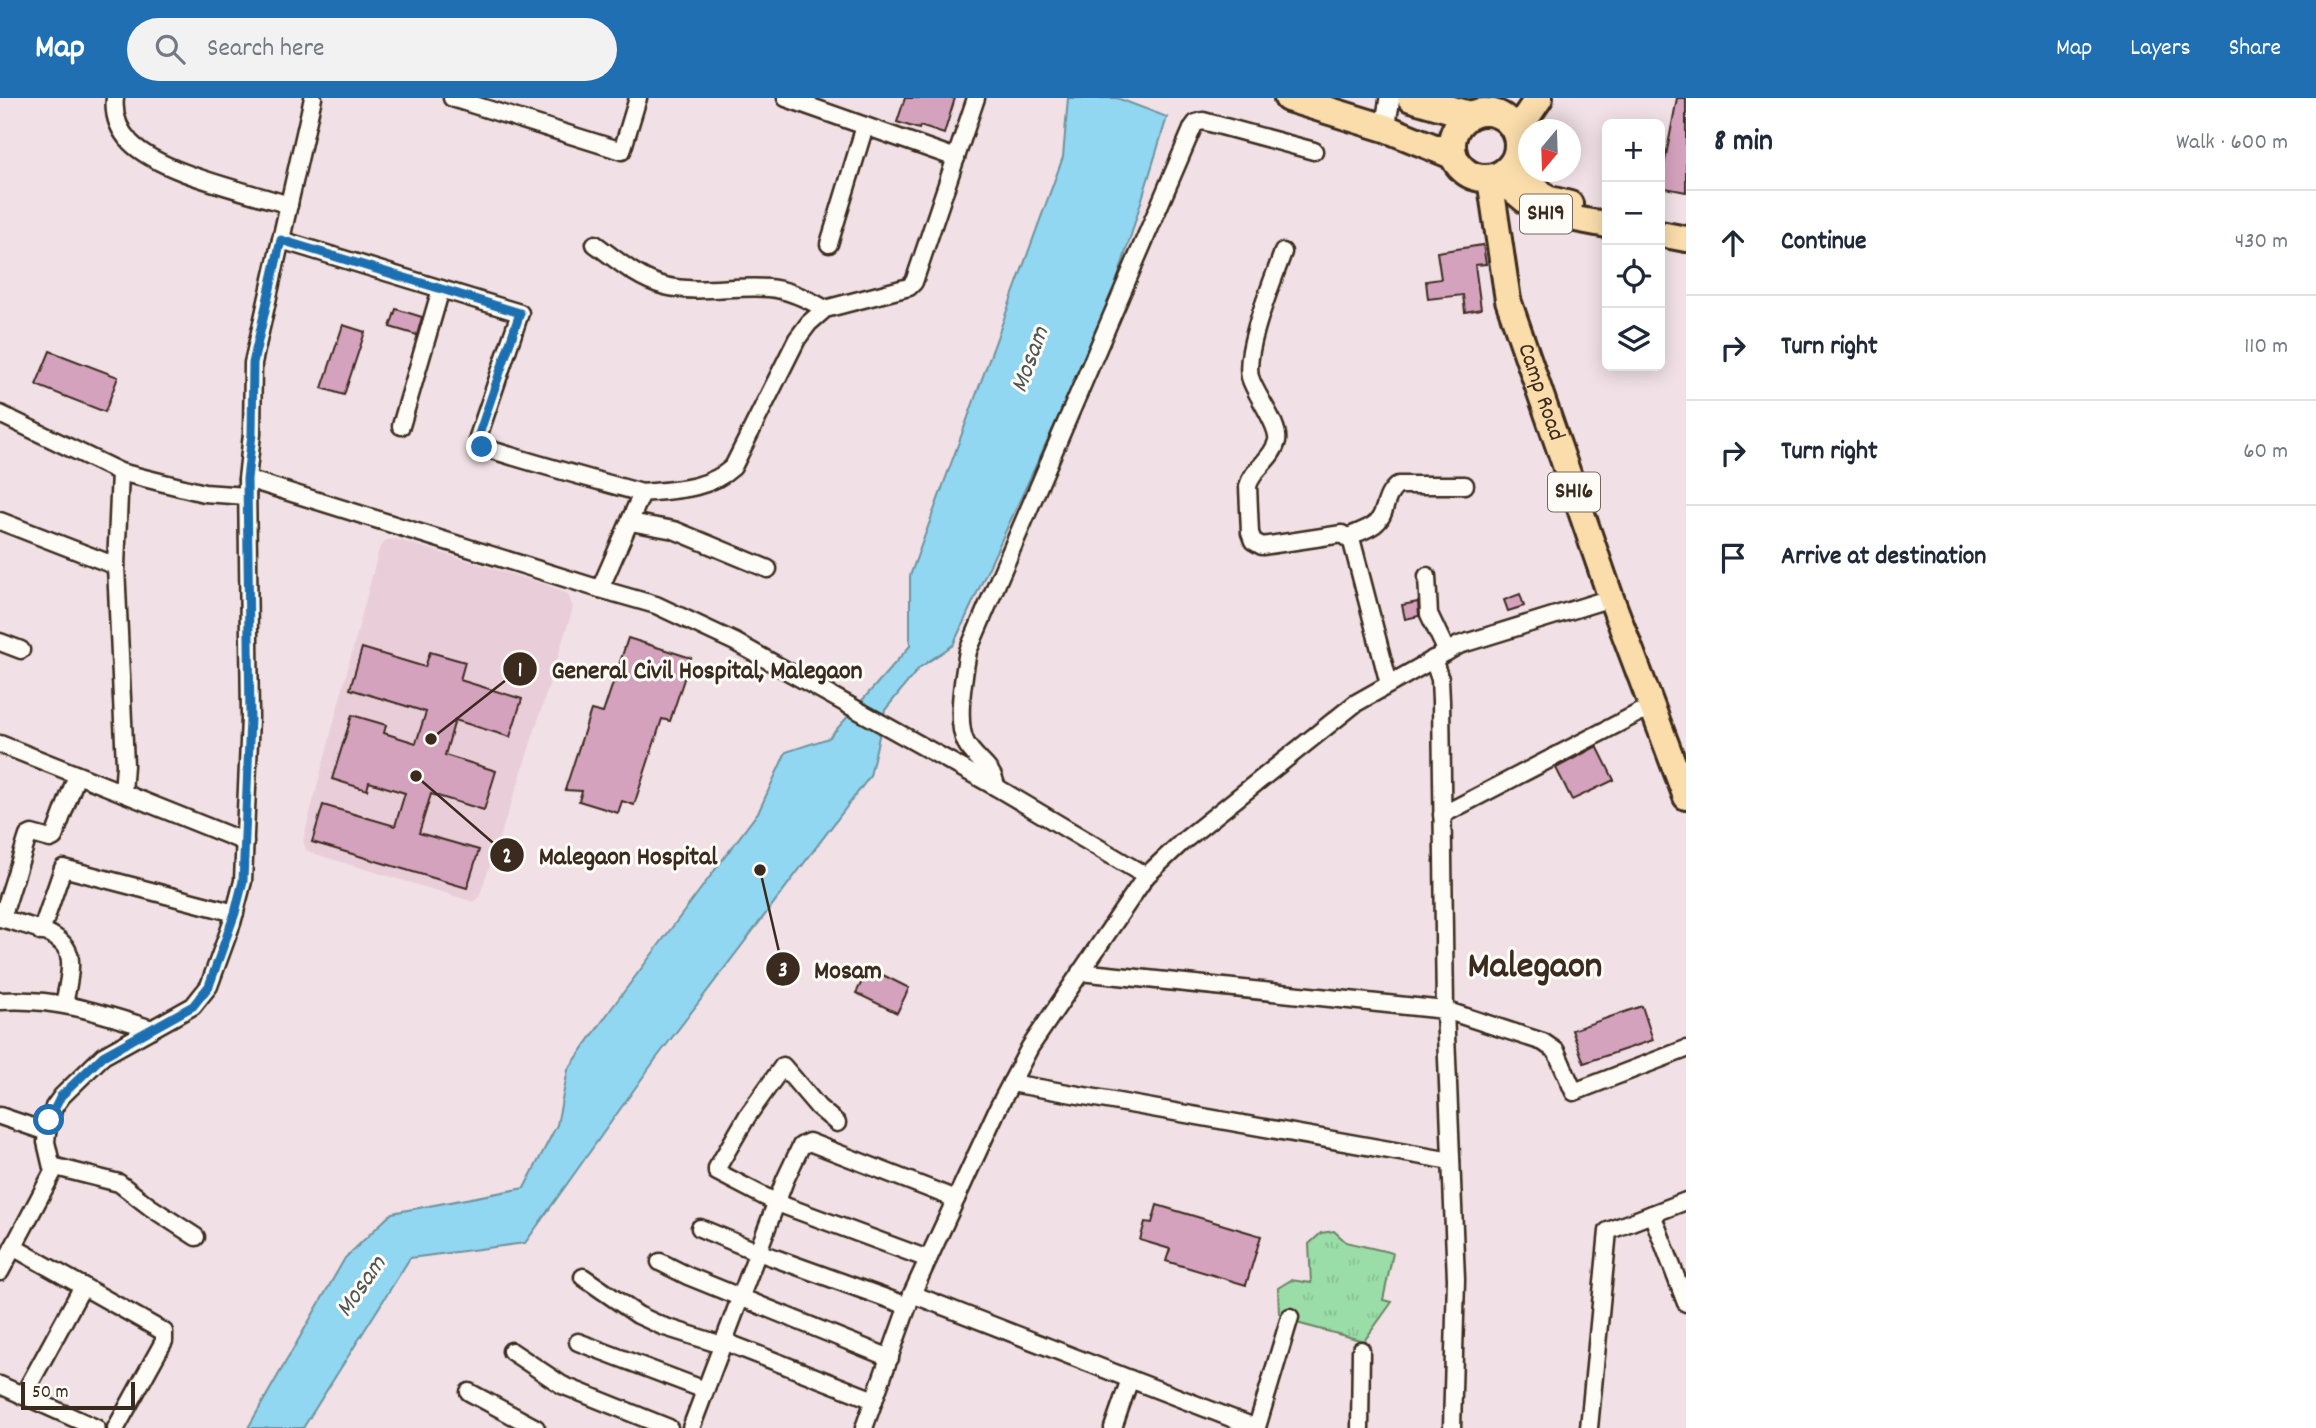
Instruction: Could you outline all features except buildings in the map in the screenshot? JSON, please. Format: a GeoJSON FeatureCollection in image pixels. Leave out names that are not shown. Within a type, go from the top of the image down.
{"type":"FeatureCollection","features":[{"type":"Feature","properties":{"kind":"highway"},"geometry":{"type":"LineString","coordinates":[[1288,98],[1385,128],[1452,155]]}},
{"type":"Feature","properties":{"kind":"highway"},"geometry":{"type":"LineString","coordinates":[[1411,98],[1470,115],[1488,112],[1511,116],[1539,98]]}},
{"type":"Feature","properties":{"kind":"highway"},"geometry":{"type":"LineString","coordinates":[[1470,115],[1456,127],[1452,136],[1452,155],[1462,171],[1480,179],[1500,172],[1518,143],[1511,116]]}},
{"type":"Feature","properties":{"kind":"main road","name":"SH19"},"geometry":{"type":"LineString","coordinates":[[1500,172],[1546,198],[1599,216]]}},
{"type":"Feature","properties":{"kind":"main road","name":"Camp Road"},"geometry":{"type":"LineString","coordinates":[[1500,172],[1508,300],[1611,598],[1686,797]]}},
{"type":"Feature","properties":{"kind":"main road"},"geometry":{"type":"LineString","coordinates":[[1665,220],[1686,223]]}},
{"type":"Feature","properties":{"kind":"main road"},"geometry":{"type":"LineString","coordinates":[[1665,235],[1686,239]]}},
{"type":"Feature","properties":{"kind":"street"},"geometry":{"type":"LineString","coordinates":[[115,98],[114,111],[118,127],[131,143],[152,158],[176,169],[289,205]]}},
{"type":"Feature","properties":{"kind":"street"},"geometry":{"type":"LineString","coordinates":[[0,1272],[51,1179],[52,1166],[46,1142],[54,1107],[73,1083],[103,1056],[183,1014],[200,999],[217,967],[235,913],[243,881],[250,719],[247,488],[252,434],[253,363],[313,98]]}},
{"type":"Feature","properties":{"kind":"street"},"geometry":{"type":"LineString","coordinates":[[452,98],[622,151],[638,98]]}},
{"type":"Feature","properties":{"kind":"street"},"geometry":{"type":"LineString","coordinates":[[786,98],[956,158]]}},
{"type":"Feature","properties":{"kind":"street"},"geometry":{"type":"LineString","coordinates":[[281,240],[520,313],[478,437],[482,447],[549,469],[563,470],[642,493],[706,484],[723,476],[733,467],[797,339],[809,323],[825,309],[909,286],[914,282],[976,98]]}},
{"type":"Feature","properties":{"kind":"street"},"geometry":{"type":"LineString","coordinates":[[1385,128],[1390,98]]}},
{"type":"Feature","properties":{"kind":"street"},"geometry":{"type":"LineString","coordinates":[[996,787],[994,774],[965,743],[961,728],[968,651],[1193,127],[1203,121],[1314,151]]}},
{"type":"Feature","properties":{"kind":"street"},"geometry":{"type":"LineString","coordinates":[[829,244],[865,126]]}},
{"type":"Feature","properties":{"kind":"street"},"geometry":{"type":"LineString","coordinates":[[595,244],[640,276],[665,286],[771,288],[791,293],[825,309]]}},
{"type":"Feature","properties":{"kind":"street"},"geometry":{"type":"LineString","coordinates":[[1283,252],[1251,355],[1251,381],[1277,434],[1277,441],[1274,449],[1250,479],[1250,533],[1253,541],[1262,546],[1342,534],[1348,537],[1352,542],[1389,684]]}},
{"type":"Feature","properties":{"kind":"street"},"geometry":{"type":"LineString","coordinates":[[401,426],[440,289]]}},
{"type":"Feature","properties":{"kind":"street"},"geometry":{"type":"LineString","coordinates":[[0,414],[120,472],[204,493],[247,488],[656,605],[735,642],[996,787],[1146,876]]}},
{"type":"Feature","properties":{"kind":"street"},"geometry":{"type":"LineString","coordinates":[[120,472],[116,566],[125,765],[123,793]]}},
{"type":"Feature","properties":{"kind":"street"},"geometry":{"type":"LineString","coordinates":[[1348,537],[1375,524],[1390,491],[1398,485],[1465,485]]}},
{"type":"Feature","properties":{"kind":"street"},"geometry":{"type":"LineString","coordinates":[[600,589],[642,493]]}},
{"type":"Feature","properties":{"kind":"street"},"geometry":{"type":"LineString","coordinates":[[0,521],[116,566]]}},
{"type":"Feature","properties":{"kind":"street"},"geometry":{"type":"LineString","coordinates":[[630,522],[674,530],[768,569]]}},
{"type":"Feature","properties":{"kind":"street"},"geometry":{"type":"LineString","coordinates":[[1427,576],[1429,614],[1440,656],[1445,1010],[1456,1279],[1452,1428]]}},
{"type":"Feature","properties":{"kind":"street"},"geometry":{"type":"LineString","coordinates":[[864,1428],[910,1300],[1011,1083],[1030,1047],[1146,876],[1181,842],[1356,703],[1459,645],[1611,598]]}},
{"type":"Feature","properties":{"kind":"street"},"geometry":{"type":"LineString","coordinates":[[0,642],[21,650]]}},
{"type":"Feature","properties":{"kind":"street"},"geometry":{"type":"LineString","coordinates":[[1442,815],[1652,706]]}},
{"type":"Feature","properties":{"kind":"street"},"geometry":{"type":"LineString","coordinates":[[0,744],[245,842]]}},
{"type":"Feature","properties":{"kind":"street"},"geometry":{"type":"LineString","coordinates":[[64,1004],[70,956],[62,942],[1,918],[29,836],[32,834],[50,839],[54,837],[76,775]]}},
{"type":"Feature","properties":{"kind":"street"},"geometry":{"type":"LineString","coordinates":[[41,932],[64,869],[235,913]]}},
{"type":"Feature","properties":{"kind":"street"},"geometry":{"type":"LineString","coordinates":[[1080,972],[1445,1010],[1543,1042],[1556,1051],[1574,1092],[1686,1049]]}},
{"type":"Feature","properties":{"kind":"street"},"geometry":{"type":"LineString","coordinates":[[0,1000],[22,999],[64,1004],[152,1030]]}},
{"type":"Feature","properties":{"kind":"street"},"geometry":{"type":"LineString","coordinates":[[837,1123],[818,1107],[785,1067],[781,1067],[748,1115],[716,1170],[777,1203],[928,1259]]}},
{"type":"Feature","properties":{"kind":"street"},"geometry":{"type":"LineString","coordinates":[[1011,1083],[1451,1161]]}},
{"type":"Feature","properties":{"kind":"street"},"geometry":{"type":"LineString","coordinates":[[0,1116],[47,1132]]}},
{"type":"Feature","properties":{"kind":"street"},"geometry":{"type":"LineString","coordinates":[[691,1428],[777,1203],[802,1146],[809,1142],[956,1199]]}},
{"type":"Feature","properties":{"kind":"street"},"geometry":{"type":"LineString","coordinates":[[52,1166],[119,1183],[150,1208],[196,1237]]}},
{"type":"Feature","properties":{"kind":"street"},"geometry":{"type":"LineString","coordinates":[[1589,1428],[1608,1231],[1686,1200]]}},
{"type":"Feature","properties":{"kind":"street"},"geometry":{"type":"LineString","coordinates":[[1652,1214],[1686,1303]]}},
{"type":"Feature","properties":{"kind":"street"},"geometry":{"type":"LineString","coordinates":[[699,1228],[758,1252],[910,1300],[1257,1427],[1290,1317]]}},
{"type":"Feature","properties":{"kind":"street"},"geometry":{"type":"LineString","coordinates":[[13,1247],[164,1332],[164,1340],[116,1428]]}},
{"type":"Feature","properties":{"kind":"street"},"geometry":{"type":"LineString","coordinates":[[660,1262],[688,1276],[890,1358]]}},
{"type":"Feature","properties":{"kind":"street"},"geometry":{"type":"LineString","coordinates":[[583,1277],[638,1315],[662,1326],[723,1343],[874,1400]]}},
{"type":"Feature","properties":{"kind":"street"},"geometry":{"type":"LineString","coordinates":[[23,1396],[83,1286]]}},
{"type":"Feature","properties":{"kind":"street"},"geometry":{"type":"LineString","coordinates":[[578,1342],[705,1390]]}},
{"type":"Feature","properties":{"kind":"street"},"geometry":{"type":"LineString","coordinates":[[1360,1428],[1361,1350]]}},
{"type":"Feature","properties":{"kind":"street"},"geometry":{"type":"LineString","coordinates":[[511,1351],[562,1385],[669,1428]]}},
{"type":"Feature","properties":{"kind":"street"},"geometry":{"type":"LineString","coordinates":[[1113,1428],[1130,1379]]}},
{"type":"Feature","properties":{"kind":"street"},"geometry":{"type":"LineString","coordinates":[[0,1385],[96,1428]]}},
{"type":"Feature","properties":{"kind":"street"},"geometry":{"type":"LineString","coordinates":[[469,1392],[517,1423],[536,1428]]}},
{"type":"Feature","properties":{"kind":"shaded area"},"geometry":{"type":"Polygon","coordinates":[[[396,539],[547,585],[568,594],[573,608],[518,784],[479,897],[474,902],[315,854],[306,850],[303,840],[379,549],[386,540],[396,539]]]}},
{"type":"Feature","properties":{"kind":"green space"},"geometry":{"type":"Polygon","coordinates":[[[1334,1231],[1346,1242],[1393,1253],[1383,1300],[1392,1302],[1364,1341],[1293,1322],[1279,1313],[1278,1288],[1291,1280],[1311,1283],[1309,1244],[1321,1233],[1334,1231]]]}},
{"type":"Feature","properties":{"kind":"water"},"geometry":{"type":"Polygon","coordinates":[[[1068,98],[1117,98],[1167,117],[1109,307],[953,645],[919,668],[885,710],[870,776],[655,1060],[525,1243],[410,1258],[303,1428],[248,1428],[345,1258],[392,1213],[524,1188],[557,1125],[568,1070],[759,811],[786,752],[829,738],[910,646],[910,576],[1063,157],[1068,98]]]}},
{"type":"Feature","properties":{"kind":"place","name":"General Civil Hospital, Malegaon"},"geometry":{"type":"Point","coordinates":[431,739]}},
{"type":"Feature","properties":{"kind":"place","name":"Malegaon Hospital"},"geometry":{"type":"Point","coordinates":[416,776]}},
{"type":"Feature","properties":{"kind":"place","name":"Mosam"},"geometry":{"type":"Point","coordinates":[760,870]}},
{"type":"Feature","properties":{"kind":"district","name":"Malegaon"},"geometry":{"type":"Point","coordinates":[1535,968]}},
{"type":"Feature","properties":{"kind":"route"},"geometry":{"type":"LineString","coordinates":[[49,1120],[61,1096],[103,1056],[183,1014],[200,999],[217,967],[235,913],[243,881],[250,719],[247,479],[252,434],[253,363],[281,240],[520,313],[478,437],[482,447]]}}]}
